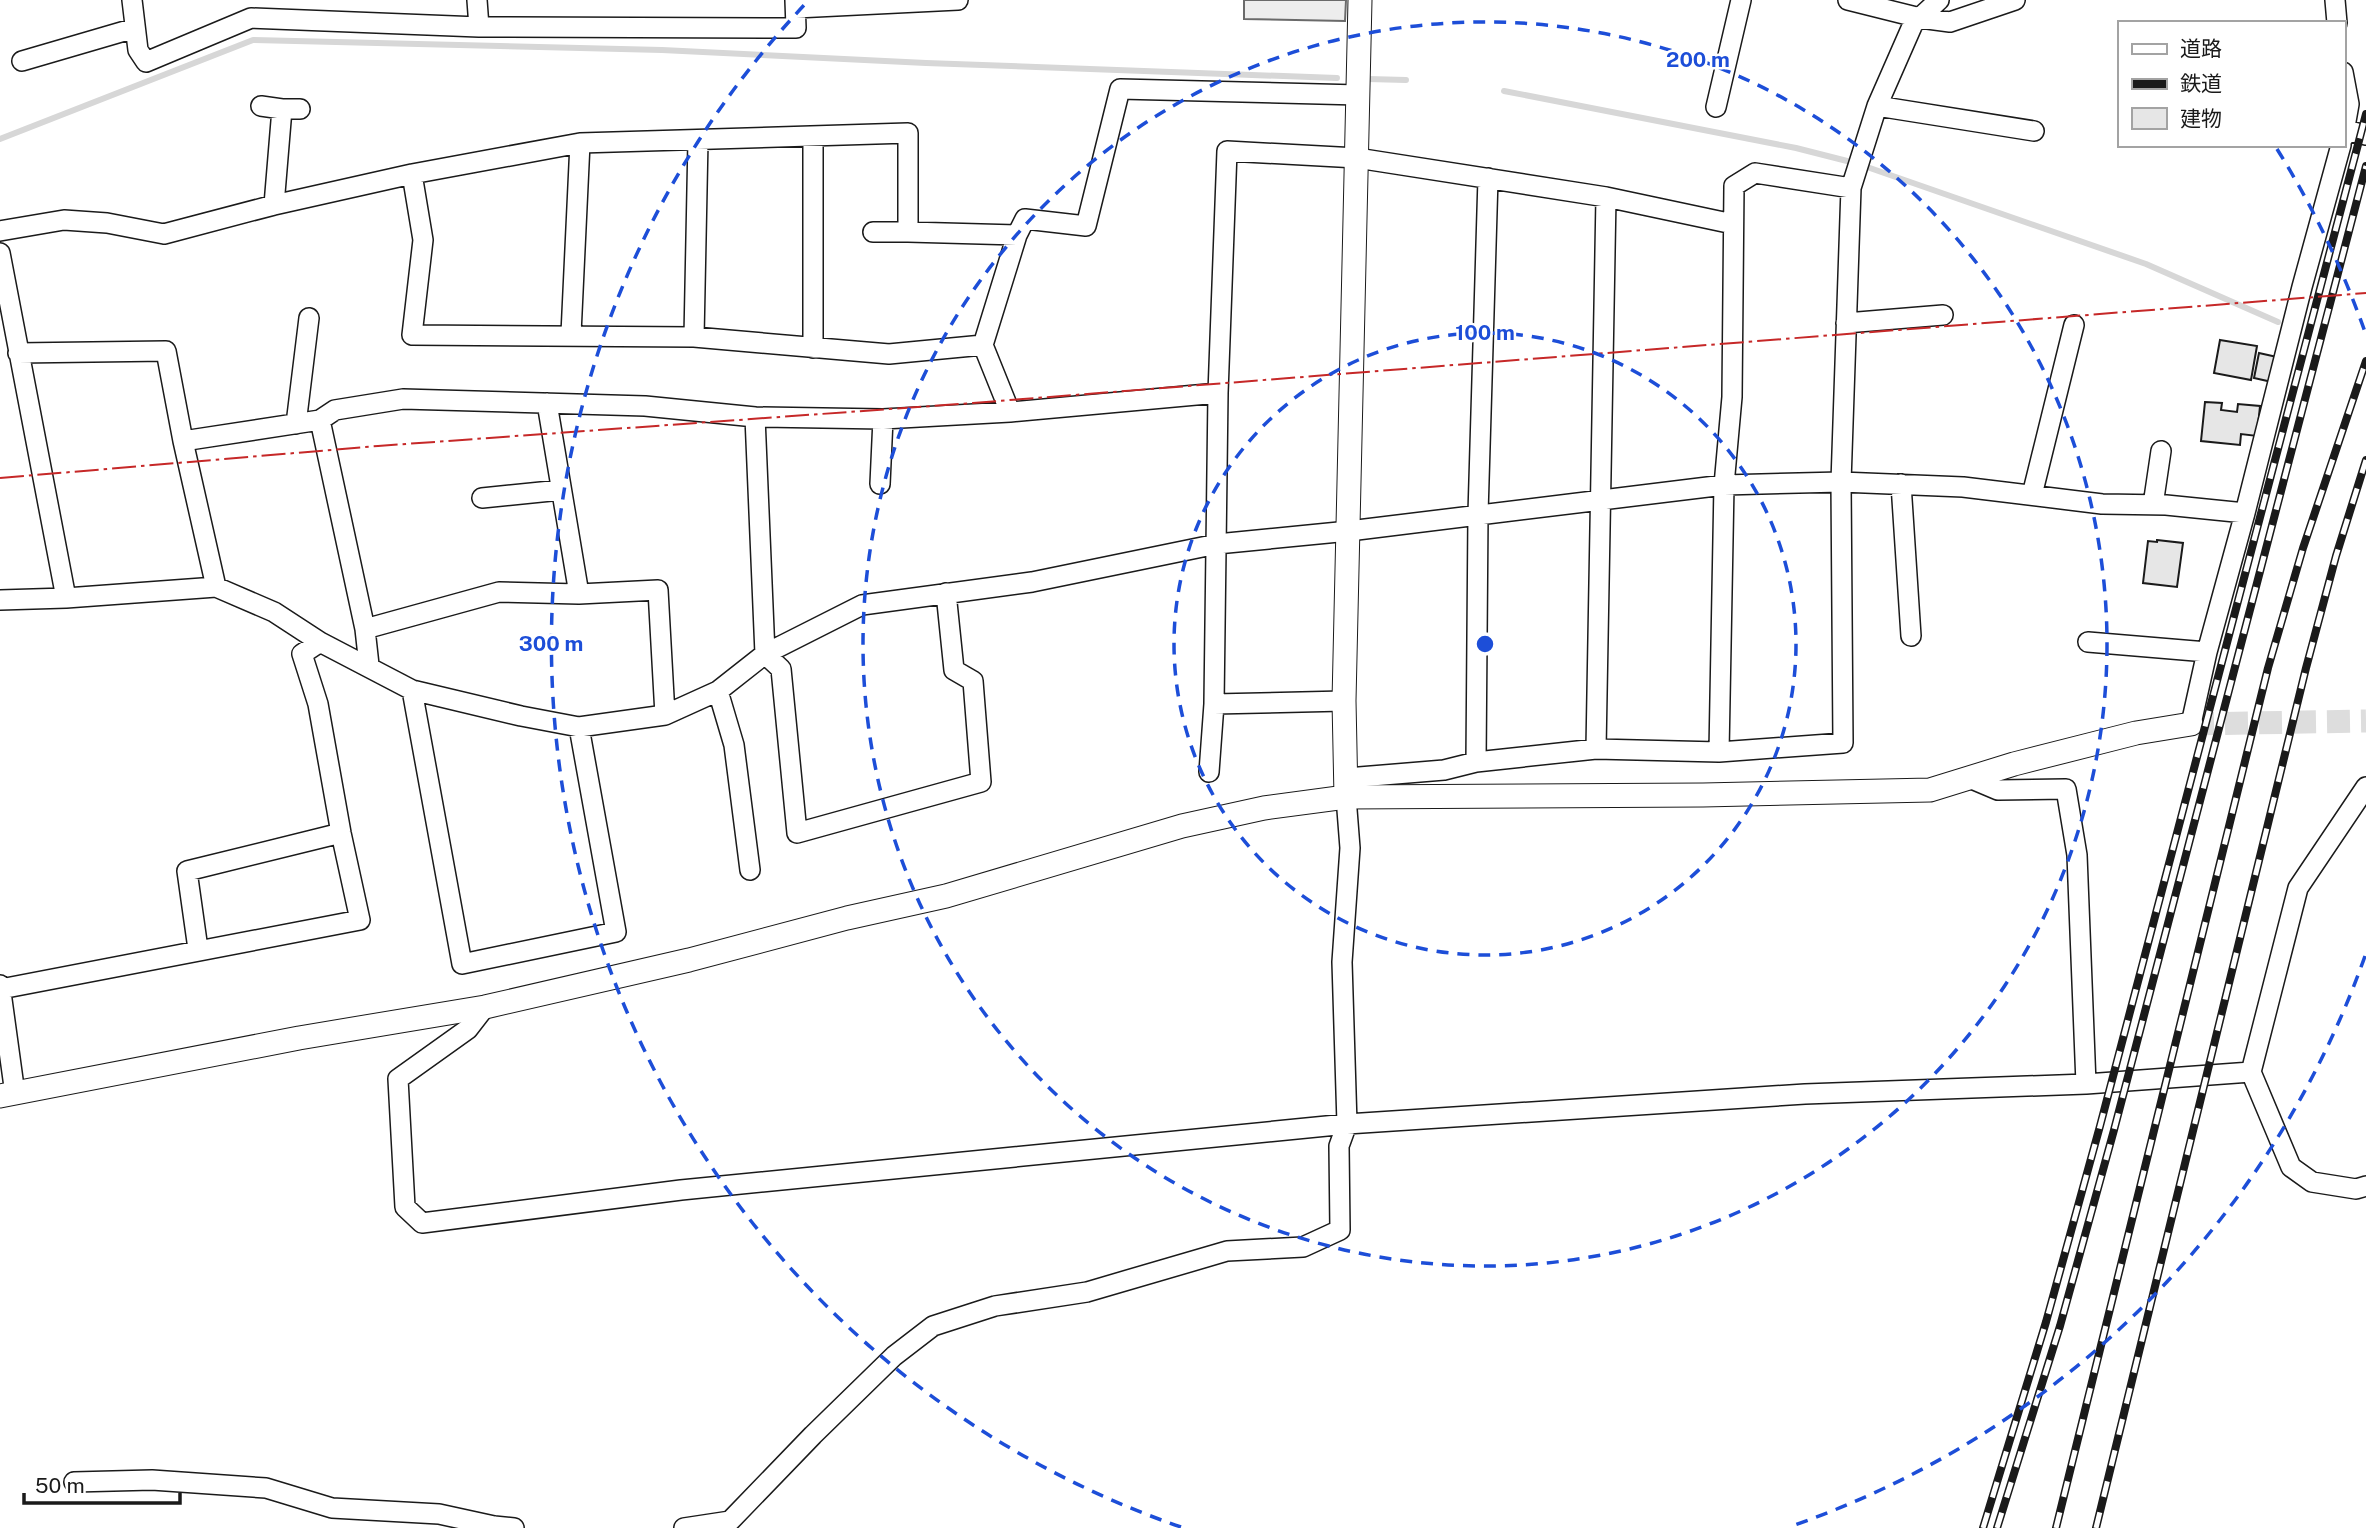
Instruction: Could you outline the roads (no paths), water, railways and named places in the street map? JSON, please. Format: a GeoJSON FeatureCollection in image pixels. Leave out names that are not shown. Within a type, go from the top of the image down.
{"type":"FeatureCollection","features":[{"type":"Feature","properties":{"kind":"street"},"geometry":{"type":"LineString","coordinates":[[132,0],[138,50],[146,62],[251,18],[479,27],[796,28],[795,4],[958,0]]}},
{"type":"Feature","properties":{"kind":"street"},"geometry":{"type":"LineString","coordinates":[[477,0],[479,27]]}},
{"type":"Feature","properties":{"kind":"street"},"geometry":{"type":"LineString","coordinates":[[684,1528],[730,1521],[894,1356],[933,1326],[995,1306],[1087,1292],[1227,1251],[1303,1247],[1340,1230],[1339,1146],[1347,1124],[1342,962],[1350,848],[1344,701],[1360,0]]}},
{"type":"Feature","properties":{"kind":"street"},"geometry":{"type":"LineString","coordinates":[[1716,107],[1741,0]]}},
{"type":"Feature","properties":{"kind":"street"},"geometry":{"type":"LineString","coordinates":[[1849,0],[1920,18],[1950,22],[2015,0]]}},
{"type":"Feature","properties":{"kind":"street"},"geometry":{"type":"LineString","coordinates":[[320,642],[302,654],[318,704],[360,920],[0,987],[7,1095],[299,1038],[485,1007],[946,896],[1182,826],[1476,762],[1595,750],[1719,752],[1843,743],[1841,482],[1851,188],[1877,106],[1913,24],[1939,0]]}},
{"type":"Feature","properties":{"kind":"street"},"geometry":{"type":"LineString","coordinates":[[2335,0],[2337,21]]}},
{"type":"Feature","properties":{"kind":"street"},"geometry":{"type":"LineString","coordinates":[[22,61],[135,28]]}},
{"type":"Feature","properties":{"kind":"street"},"geometry":{"type":"LineString","coordinates":[[2345,83],[2349,104],[2345,127]]}},
{"type":"Feature","properties":{"kind":"street"},"geometry":{"type":"LineString","coordinates":[[1010,412],[983,345],[1017,235],[1025,219],[1087,226],[1120,89],[1359,95]]}},
{"type":"Feature","properties":{"kind":"street"},"geometry":{"type":"LineString","coordinates":[[261,106],[291,109],[274,205]]}},
{"type":"Feature","properties":{"kind":"street"},"geometry":{"type":"LineString","coordinates":[[1877,106],[2034,131]]}},
{"type":"Feature","properties":{"kind":"street"},"geometry":{"type":"LineString","coordinates":[[0,231],[64,220],[107,223],[164,234],[274,205],[412,174],[580,144],[908,133],[908,232]]}},
{"type":"Feature","properties":{"kind":"street"},"geometry":{"type":"LineString","coordinates":[[2345,138],[2366,135]]}},
{"type":"Feature","properties":{"kind":"street"},"geometry":{"type":"LineString","coordinates":[[813,136],[813,348]]}},
{"type":"Feature","properties":{"kind":"street"},"geometry":{"type":"LineString","coordinates":[[694,337],[698,140]]}},
{"type":"Feature","properties":{"kind":"street"},"geometry":{"type":"LineString","coordinates":[[571,334],[580,144]]}},
{"type":"Feature","properties":{"kind":"street"},"geometry":{"type":"LineString","coordinates":[[1347,788],[1703,795],[1930,790],[2014,764],[2136,733],[2191,724],[2207,652],[2341,147]]}},
{"type":"Feature","properties":{"kind":"street"},"geometry":{"type":"LineString","coordinates":[[1209,772],[1214,704],[1218,393],[1227,151],[1357,158],[1606,197],[1732,224]]}},
{"type":"Feature","properties":{"kind":"street"},"geometry":{"type":"LineString","coordinates":[[1719,752],[1724,485],[1732,397],[1734,186],[1755,173],[1851,188]]}},
{"type":"Feature","properties":{"kind":"street"},"geometry":{"type":"LineString","coordinates":[[412,174],[423,240],[412,335],[571,334],[694,337],[888,354],[983,345]]}},
{"type":"Feature","properties":{"kind":"street"},"geometry":{"type":"LineString","coordinates":[[1476,762],[1478,514],[1488,178]]}},
{"type":"Feature","properties":{"kind":"street"},"geometry":{"type":"LineString","coordinates":[[1595,750],[1606,197]]}},
{"type":"Feature","properties":{"kind":"street"},"geometry":{"type":"LineString","coordinates":[[873,232],[1017,235]]}},
{"type":"Feature","properties":{"kind":"street"},"geometry":{"type":"LineString","coordinates":[[0,253],[66,598]]}},
{"type":"Feature","properties":{"kind":"street"},"geometry":{"type":"LineString","coordinates":[[1846,323],[1943,315]]}},
{"type":"Feature","properties":{"kind":"street"},"geometry":{"type":"LineString","coordinates":[[296,424],[309,318]]}},
{"type":"Feature","properties":{"kind":"street"},"geometry":{"type":"LineString","coordinates":[[2032,495],[2074,325]]}},
{"type":"Feature","properties":{"kind":"street"},"geometry":{"type":"LineString","coordinates":[[18,353],[166,351],[216,587]]}},
{"type":"Feature","properties":{"kind":"street"},"geometry":{"type":"LineString","coordinates":[[183,440],[320,421],[335,410],[403,399],[645,406],[755,417],[883,419],[1010,412],[1218,393]]}},
{"type":"Feature","properties":{"kind":"street"},"geometry":{"type":"LineString","coordinates":[[547,403],[579,594]]}},
{"type":"Feature","properties":{"kind":"street"},"geometry":{"type":"LineString","coordinates":[[755,417],[765,654],[781,669],[797,833],[981,782],[973,681],[954,670],[946,593]]}},
{"type":"Feature","properties":{"kind":"street"},"geometry":{"type":"LineString","coordinates":[[880,484],[883,419]]}},
{"type":"Feature","properties":{"kind":"street"},"geometry":{"type":"LineString","coordinates":[[320,421],[365,629],[369,665]]}},
{"type":"Feature","properties":{"kind":"street"},"geometry":{"type":"LineString","coordinates":[[2152,505],[2161,450]]}},
{"type":"Feature","properties":{"kind":"street"},"geometry":{"type":"LineString","coordinates":[[0,600],[216,587],[275,612],[320,642],[369,665],[412,690],[579,727],[665,715],[718,691],[765,654],[862,605],[1032,582],[1217,544],[1349,531],[1724,485],[1841,482],[1964,487],[2102,504],[2152,505],[2245,513]]}},
{"type":"Feature","properties":{"kind":"street"},"geometry":{"type":"LineString","coordinates":[[1901,484],[1911,636]]}},
{"type":"Feature","properties":{"kind":"street"},"geometry":{"type":"LineString","coordinates":[[482,498],[561,490]]}},
{"type":"Feature","properties":{"kind":"street"},"geometry":{"type":"LineString","coordinates":[[365,629],[499,592],[579,594],[658,590],[665,715]]}},
{"type":"Feature","properties":{"kind":"street"},"geometry":{"type":"LineString","coordinates":[[2088,642],[2207,652]]}},
{"type":"Feature","properties":{"kind":"street"},"geometry":{"type":"LineString","coordinates":[[412,690],[462,964],[616,932],[579,727]]}},
{"type":"Feature","properties":{"kind":"street"},"geometry":{"type":"LineString","coordinates":[[718,691],[734,745],[750,870]]}},
{"type":"Feature","properties":{"kind":"street"},"geometry":{"type":"LineString","coordinates":[[1214,704],[1344,701]]}},
{"type":"Feature","properties":{"kind":"street"},"geometry":{"type":"LineString","coordinates":[[1972,779],[1998,790],[2066,789],[2077,855],[2086,1084]]}},
{"type":"Feature","properties":{"kind":"street"},"geometry":{"type":"LineString","coordinates":[[2366,787],[2298,888],[2252,1072],[2291,1167],[2312,1182],[2356,1189],[2366,1186]]}},
{"type":"Feature","properties":{"kind":"street"},"geometry":{"type":"LineString","coordinates":[[198,949],[187,871],[341,833]]}},
{"type":"Feature","properties":{"kind":"street"},"geometry":{"type":"LineString","coordinates":[[485,1007],[468,1029],[398,1080],[405,1207],[422,1223],[681,1191],[1347,1124],[1805,1094],[2086,1084],[2252,1072]]}},
{"type":"Feature","properties":{"kind":"street"},"geometry":{"type":"LineString","coordinates":[[74,1482],[152,1480],[267,1488],[332,1508],[439,1514],[514,1528]]}},
{"type":"Feature","properties":{"kind":"waterway"},"geometry":{"type":"LineString","coordinates":[[0,139],[253,40],[662,50],[1337,78]]}},
{"type":"Feature","properties":{"kind":"waterway"},"geometry":{"type":"LineString","coordinates":[[1368,79],[1406,80]]}},
{"type":"Feature","properties":{"kind":"waterway"},"geometry":{"type":"LineString","coordinates":[[1504,91],[1796,148],[1851,162]]}},
{"type":"Feature","properties":{"kind":"waterway"},"geometry":{"type":"LineString","coordinates":[[1867,167],[2146,264],[2278,322]]}},
{"type":"Feature","properties":{"kind":"tunnel"},"geometry":{"type":"LineString","coordinates":[[2191,724],[2366,721]]}},
{"type":"Feature","properties":{"kind":"railway"},"geometry":{"type":"LineString","coordinates":[[1983,1528],[2046,1322],[2100,1126],[2366,114]]}},
{"type":"Feature","properties":{"kind":"railway"},"geometry":{"type":"LineString","coordinates":[[1997,1528],[2060,1326],[2114,1130],[2366,166]]}},
{"type":"Feature","properties":{"kind":"railway"},"geometry":{"type":"LineString","coordinates":[[2056,1528],[2268,668],[2303,548],[2366,361]]}},
{"type":"Feature","properties":{"kind":"railway"},"geometry":{"type":"LineString","coordinates":[[2096,1528],[2306,668],[2336,556],[2366,460]]}}]}
